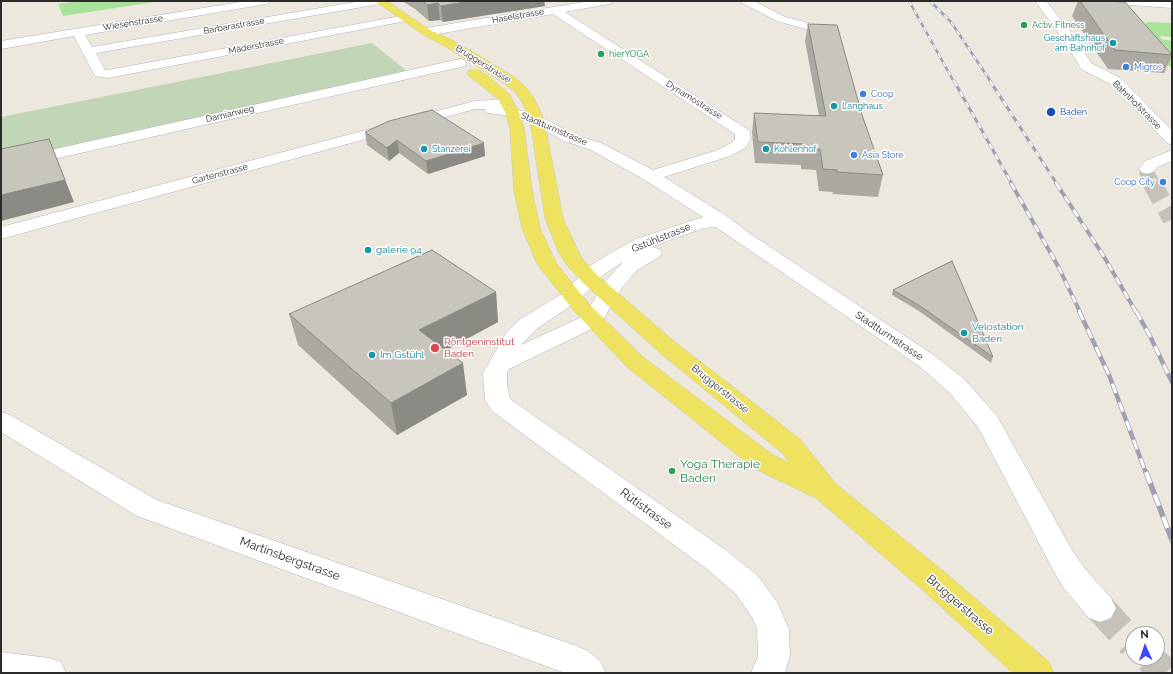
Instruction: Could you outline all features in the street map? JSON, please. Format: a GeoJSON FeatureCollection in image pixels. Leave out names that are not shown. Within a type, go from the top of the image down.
{"type":"FeatureCollection","features":[{"type":"Feature","properties":{"kind":"main road","name":"Bruggerstrasse"},"geometry":{"type":"LineString","coordinates":[[380,1],[426,32],[444,40],[512,82],[523,93],[532,105],[537,120],[554,218],[560,235],[571,256],[598,287],[667,347],[790,446],[826,491],[937,584],[1037,673]]}},
{"type":"Feature","properties":{"kind":"main road","name":"Bruggerstrasse"},"geometry":{"type":"LineString","coordinates":[[426,32],[433,45],[496,89],[510,108],[517,128],[528,220],[547,264],[592,320],[635,362],[764,462],[826,491]]}},
{"type":"Feature","properties":{"kind":"street","name":"Wiesenstrasse"},"geometry":{"type":"LineString","coordinates":[[1,45],[266,1]]}},
{"type":"Feature","properties":{"kind":"street","name":"Barbarastrasse"},"geometry":{"type":"LineString","coordinates":[[88,51],[380,1]]}},
{"type":"Feature","properties":{"kind":"street","name":"Haselstrasse"},"geometry":{"type":"LineString","coordinates":[[426,32],[609,1]]}},
{"type":"Feature","properties":{"kind":"street"},"geometry":{"type":"LineString","coordinates":[[746,1],[781,19],[834,33]]}},
{"type":"Feature","properties":{"kind":"street","name":"Bahnhofstrasse"},"geometry":{"type":"LineString","coordinates":[[1040,1],[1072,42],[1086,66],[1117,82],[1172,140]]}},
{"type":"Feature","properties":{"kind":"street"},"geometry":{"type":"LineString","coordinates":[[1116,1],[1172,5]]}},
{"type":"Feature","properties":{"kind":"street","name":"Dynamostrasse"},"geometry":{"type":"LineString","coordinates":[[555,10],[742,132],[743,139],[739,145],[724,153],[651,176]]}},
{"type":"Feature","properties":{"kind":"street","name":"Mäderstrasse"},"geometry":{"type":"LineString","coordinates":[[88,51],[100,73],[105,74],[406,18]]}},
{"type":"Feature","properties":{"kind":"street"},"geometry":{"type":"LineString","coordinates":[[78,32],[88,51]]}},
{"type":"Feature","properties":{"kind":"street","name":"Damianweg"},"geometry":{"type":"LineString","coordinates":[[1,166],[460,63]]}},
{"type":"Feature","properties":{"kind":"street","name":"Gartenstrasse"},"geometry":{"type":"LineString","coordinates":[[1,233],[438,116],[485,100],[496,89]]}},
{"type":"Feature","properties":{"kind":"street"},"geometry":{"type":"LineString","coordinates":[[510,108],[523,93]]}},
{"type":"Feature","properties":{"kind":"street","name":"Gartenstrasse"},"geometry":{"type":"LineString","coordinates":[[475,104],[510,108]]}},
{"type":"Feature","properties":{"kind":"street"},"geometry":{"type":"LineString","coordinates":[[510,108],[532,105]]}},
{"type":"Feature","properties":{"kind":"street","name":"Stadtturmstrasse"},"geometry":{"type":"LineString","coordinates":[[532,105],[569,126],[595,146],[651,176],[722,221],[742,237],[787,268],[927,361],[956,385],[979,410],[993,429],[1062,559],[1074,578],[1100,608]]}},
{"type":"Feature","properties":{"kind":"street","name":"Stadtturmstrasse"},"geometry":{"type":"LineString","coordinates":[[510,108],[537,120],[569,138],[595,146]]}},
{"type":"Feature","properties":{"kind":"street","name":"Gartenstrasse"},"geometry":{"type":"LineString","coordinates":[[438,116],[510,108]]}},
{"type":"Feature","properties":{"kind":"street"},"geometry":{"type":"LineString","coordinates":[[1147,169],[1151,164],[1172,155]]}},
{"type":"Feature","properties":{"kind":"street","name":"Gstühlstrasse"},"geometry":{"type":"LineString","coordinates":[[598,287],[612,286],[630,266],[650,254],[675,242],[706,232],[722,221]]}},
{"type":"Feature","properties":{"kind":"street"},"geometry":{"type":"LineString","coordinates":[[499,364],[592,320],[598,287],[572,296]]}},
{"type":"Feature","properties":{"kind":"street","name":"Rütistrasse"},"geometry":{"type":"LineString","coordinates":[[572,296],[527,325],[514,338],[499,364],[496,373],[497,400],[501,406],[717,560],[747,585],[766,612],[773,629],[774,656],[768,673]]}},
{"type":"Feature","properties":{"kind":"street","name":"Martinsbergstrasse"},"geometry":{"type":"LineString","coordinates":[[1,421],[147,508],[562,656],[576,662],[589,673]]}},
{"type":"Feature","properties":{"kind":"street"},"geometry":{"type":"LineString","coordinates":[[1,667],[49,673]]}},
{"type":"Feature","properties":{"kind":"green space"},"geometry":{"type":"Polygon","coordinates":[[[81,1],[161,1],[63,16],[58,4],[81,1]]]}},
{"type":"Feature","properties":{"kind":"green space"},"geometry":{"type":"Polygon","coordinates":[[[1145,22],[1172,23],[1172,37],[1160,36],[1161,39],[1172,41],[1172,68],[1164,62],[1130,23],[1147,24],[1145,22]]]}},
{"type":"Feature","properties":{"kind":"green space"},"geometry":{"type":"Polygon","coordinates":[[[372,43],[408,72],[1,163],[1,117],[372,43]]]}},
{"type":"Feature","properties":{"kind":"building"},"geometry":{"type":"Polygon","coordinates":[[[423,1],[471,1],[441,6],[438,3],[427,5],[423,1]]]}},
{"type":"Feature","properties":{"kind":"building"},"geometry":{"type":"Polygon","coordinates":[[[1080,1],[1125,2],[1172,55],[1115,50],[1080,1]]]}},
{"type":"Feature","properties":{"kind":"building"},"geometry":{"type":"Polygon","coordinates":[[[808,24],[837,25],[862,115],[883,175],[837,172],[837,170],[823,169],[820,149],[805,148],[805,144],[758,142],[754,113],[826,116],[808,24]]]}},
{"type":"Feature","properties":{"kind":"building"},"geometry":{"type":"Polygon","coordinates":[[[432,110],[484,143],[426,161],[397,140],[387,148],[365,132],[389,121],[432,110]]]}},
{"type":"Feature","properties":{"kind":"building"},"geometry":{"type":"Polygon","coordinates":[[[49,139],[65,180],[1,195],[1,149],[49,139]]]}},
{"type":"Feature","properties":{"kind":"building"},"geometry":{"type":"Polygon","coordinates":[[[432,250],[496,292],[419,330],[463,363],[391,403],[289,314],[432,250]]]}},
{"type":"Feature","properties":{"kind":"building","name":"Velostation Baden"},"geometry":{"type":"Polygon","coordinates":[[[952,261],[993,357],[920,306],[893,290],[952,261]]]}},
{"type":"Feature","properties":{"kind":"tunnel"},"geometry":{"type":"LineString","coordinates":[[1147,169],[1147,174],[1153,184]]}},
{"type":"Feature","properties":{"kind":"tunnel"},"geometry":{"type":"LineString","coordinates":[[1152,183],[1172,219]]}},
{"type":"Feature","properties":{"kind":"tunnel"},"geometry":{"type":"LineString","coordinates":[[1100,608],[1125,635]]}},
{"type":"Feature","properties":{"kind":"tunnel"},"geometry":{"type":"LineString","coordinates":[[1158,666],[1166,673]]}},
{"type":"Feature","properties":{"kind":"railway"},"geometry":{"type":"LineString","coordinates":[[909,1],[954,82]]}},
{"type":"Feature","properties":{"kind":"railway"},"geometry":{"type":"LineString","coordinates":[[930,1],[951,22],[991,82]]}},
{"type":"Feature","properties":{"kind":"railway"},"geometry":{"type":"LineString","coordinates":[[954,81],[1012,184]]}},
{"type":"Feature","properties":{"kind":"railway"},"geometry":{"type":"LineString","coordinates":[[990,81],[1057,184]]}},
{"type":"Feature","properties":{"kind":"railway"},"geometry":{"type":"LineString","coordinates":[[1011,183],[1059,268],[1080,312]]}},
{"type":"Feature","properties":{"kind":"railway"},"geometry":{"type":"LineString","coordinates":[[1056,183],[1103,255],[1136,312]]}},
{"type":"Feature","properties":{"kind":"railway"},"geometry":{"type":"LineString","coordinates":[[1079,311],[1109,375],[1146,473]]}},
{"type":"Feature","properties":{"kind":"railway"},"geometry":{"type":"LineString","coordinates":[[1136,311],[1172,382]]}},
{"type":"Feature","properties":{"kind":"railway"},"geometry":{"type":"LineString","coordinates":[[1146,472],[1172,540]]}},
{"type":"Feature","properties":{"kind":"place","name":"Activ Fitness"},"geometry":{"type":"Point","coordinates":[1024,25]}},
{"type":"Feature","properties":{"kind":"place","name":"Geschäftshaus am Bahnhof"},"geometry":{"type":"Point","coordinates":[1113,43]}},
{"type":"Feature","properties":{"kind":"place","name":"hierYOGA"},"geometry":{"type":"Point","coordinates":[601,54]}},
{"type":"Feature","properties":{"kind":"place","name":"Migros"},"geometry":{"type":"Point","coordinates":[1126,67]}},
{"type":"Feature","properties":{"kind":"place","name":"Coop"},"geometry":{"type":"Point","coordinates":[863,94]}},
{"type":"Feature","properties":{"kind":"place","name":"Langhaus"},"geometry":{"type":"Point","coordinates":[834,106]}},
{"type":"Feature","properties":{"kind":"place","name":"Baden"},"geometry":{"type":"Point","coordinates":[1051,112]}},
{"type":"Feature","properties":{"kind":"place","name":"Stanzerei"},"geometry":{"type":"Point","coordinates":[424,149]}},
{"type":"Feature","properties":{"kind":"place","name":"Kohlenhof"},"geometry":{"type":"Point","coordinates":[766,149]}},
{"type":"Feature","properties":{"kind":"place","name":"Asia Store"},"geometry":{"type":"Point","coordinates":[854,155]}},
{"type":"Feature","properties":{"kind":"place","name":"Coop City"},"geometry":{"type":"Point","coordinates":[1163,182]}},
{"type":"Feature","properties":{"kind":"place","name":"galerie 94"},"geometry":{"type":"Point","coordinates":[368,250]}},
{"type":"Feature","properties":{"kind":"place","name":"Velostation Baden"},"geometry":{"type":"Point","coordinates":[964,333]}},
{"type":"Feature","properties":{"kind":"place","name":"Röntgeninstitut Baden"},"geometry":{"type":"Point","coordinates":[435,348]}},
{"type":"Feature","properties":{"kind":"place","name":"Im Gstühl"},"geometry":{"type":"Point","coordinates":[372,355]}},
{"type":"Feature","properties":{"kind":"place","name":"Yoga Therapie Baden"},"geometry":{"type":"Point","coordinates":[672,471]}}]}
